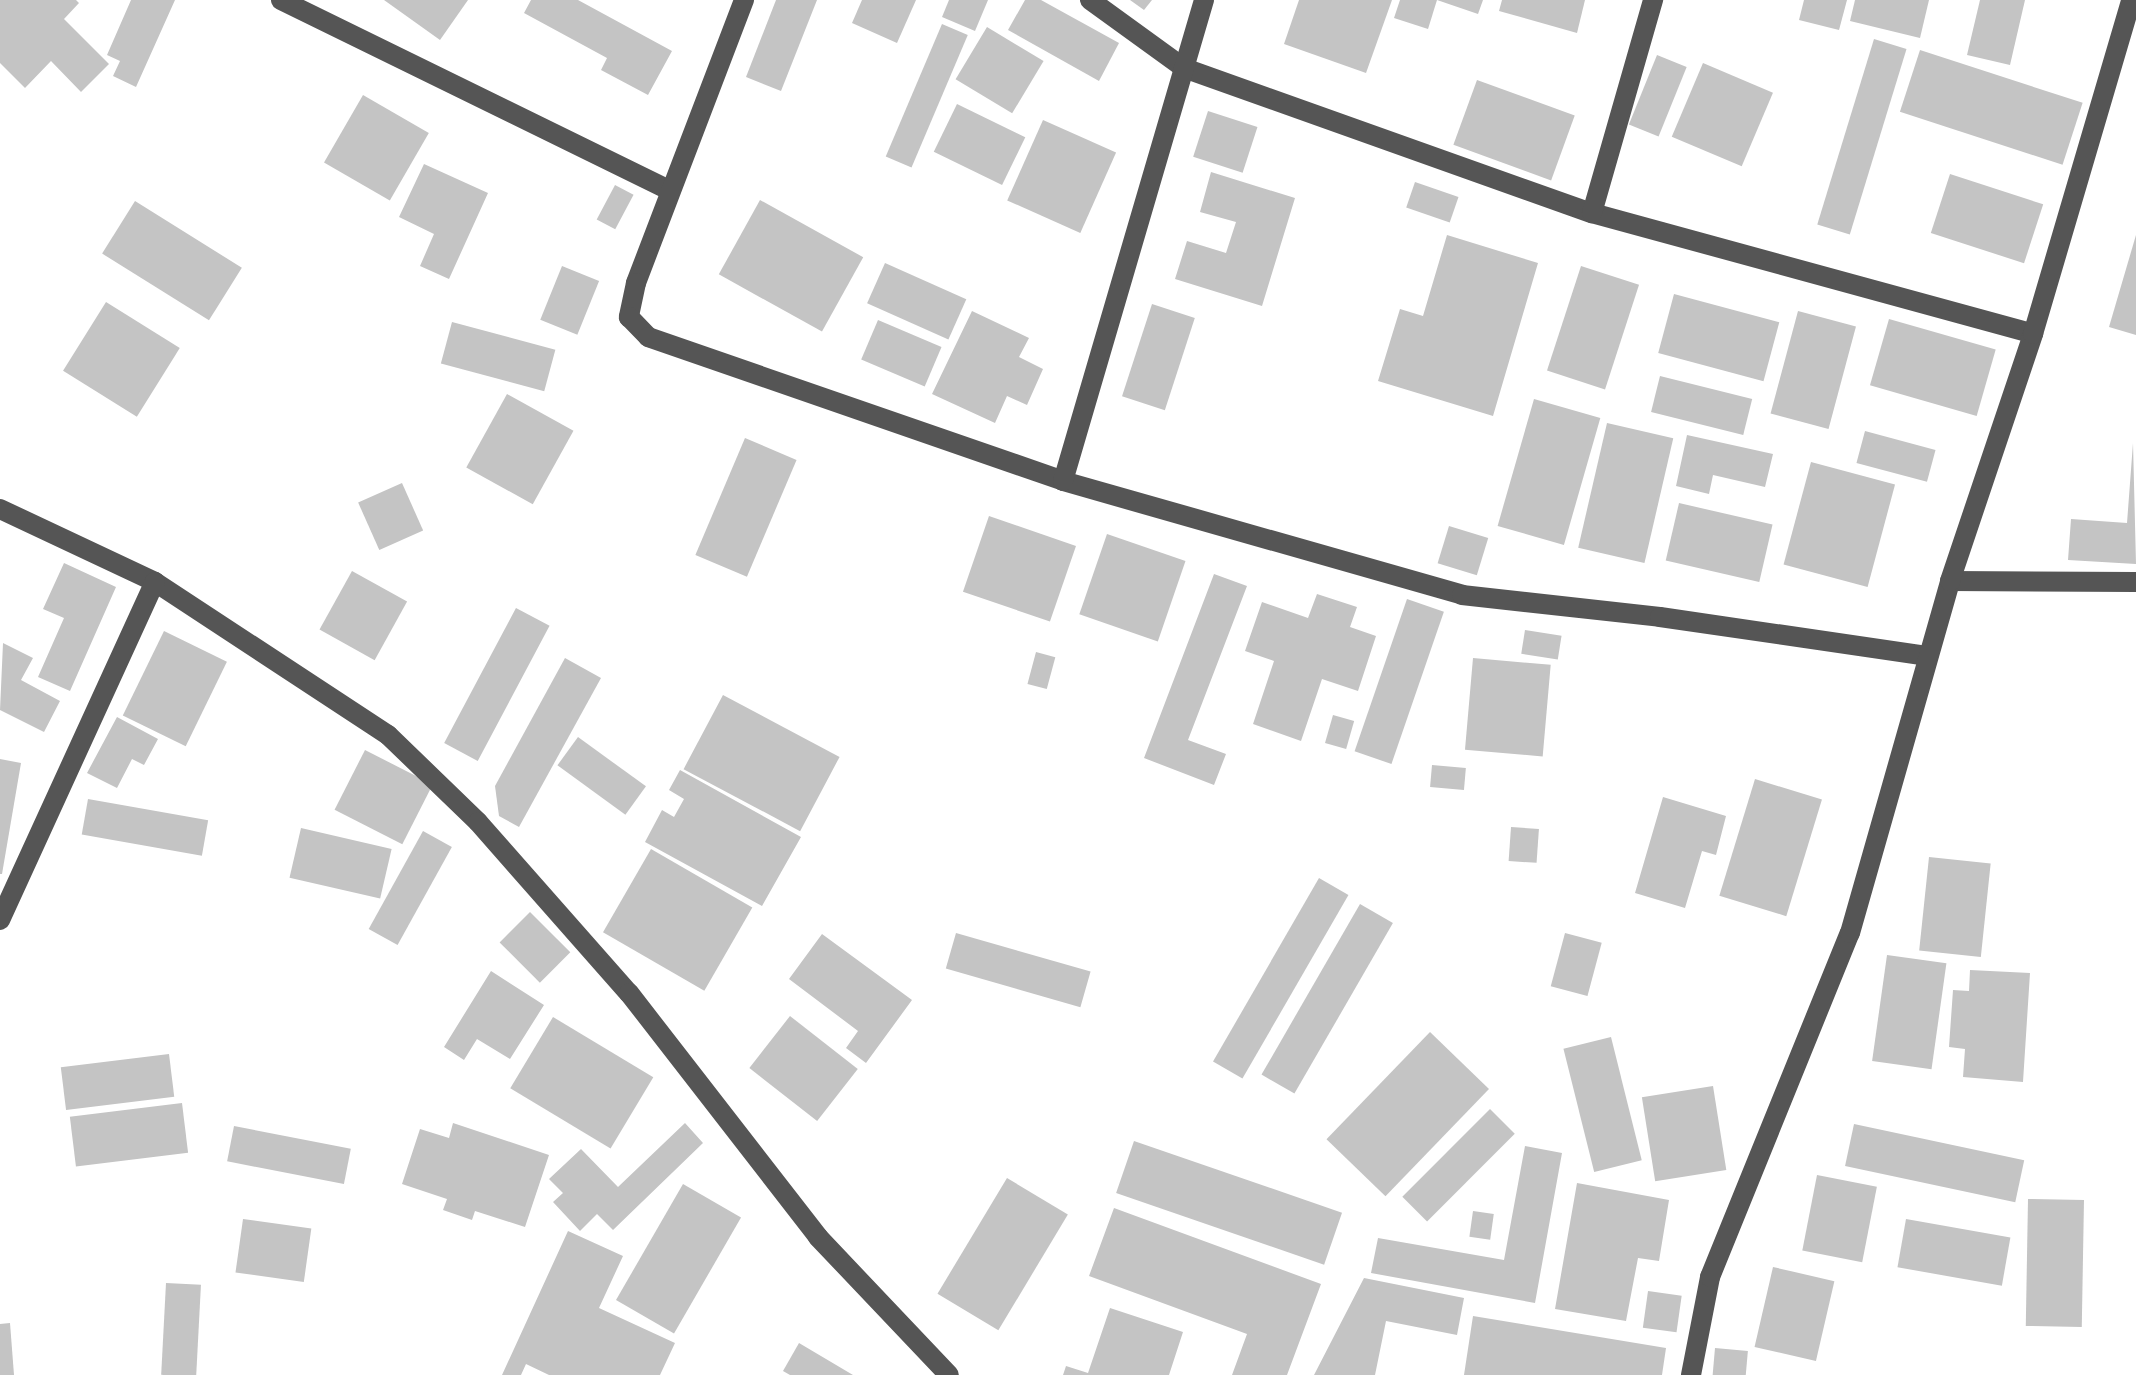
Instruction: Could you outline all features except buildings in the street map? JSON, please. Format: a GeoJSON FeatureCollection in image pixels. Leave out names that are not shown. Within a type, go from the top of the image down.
{"type":"FeatureCollection","features":[{"type":"Feature","properties":{"kind":"street"},"geometry":{"type":"LineString","coordinates":[[281,0],[668,190]]}},
{"type":"Feature","properties":{"kind":"street"},"geometry":{"type":"LineString","coordinates":[[744,0],[668,190],[629,317],[648,337],[1064,481],[1462,595],[1660,617],[1928,656]]}},
{"type":"Feature","properties":{"kind":"street"},"geometry":{"type":"LineString","coordinates":[[1090,0],[1184,68],[1592,213],[2033,334]]}},
{"type":"Feature","properties":{"kind":"street"},"geometry":{"type":"LineString","coordinates":[[1064,481],[1204,0]]}},
{"type":"Feature","properties":{"kind":"street"},"geometry":{"type":"LineString","coordinates":[[1592,213],[1654,0]]}},
{"type":"Feature","properties":{"kind":"street"},"geometry":{"type":"LineString","coordinates":[[1691,1375],[1710,1277],[1850,933],[1950,581],[2033,334],[2131,0]]}},
{"type":"Feature","properties":{"kind":"street"},"geometry":{"type":"LineString","coordinates":[[0,509],[155,582],[388,735],[478,822],[629,992],[818,1237],[949,1375]]}},
{"type":"Feature","properties":{"kind":"street"},"geometry":{"type":"LineString","coordinates":[[1950,581],[2136,582]]}},
{"type":"Feature","properties":{"kind":"street"},"geometry":{"type":"LineString","coordinates":[[0,920],[155,582]]}}]}
